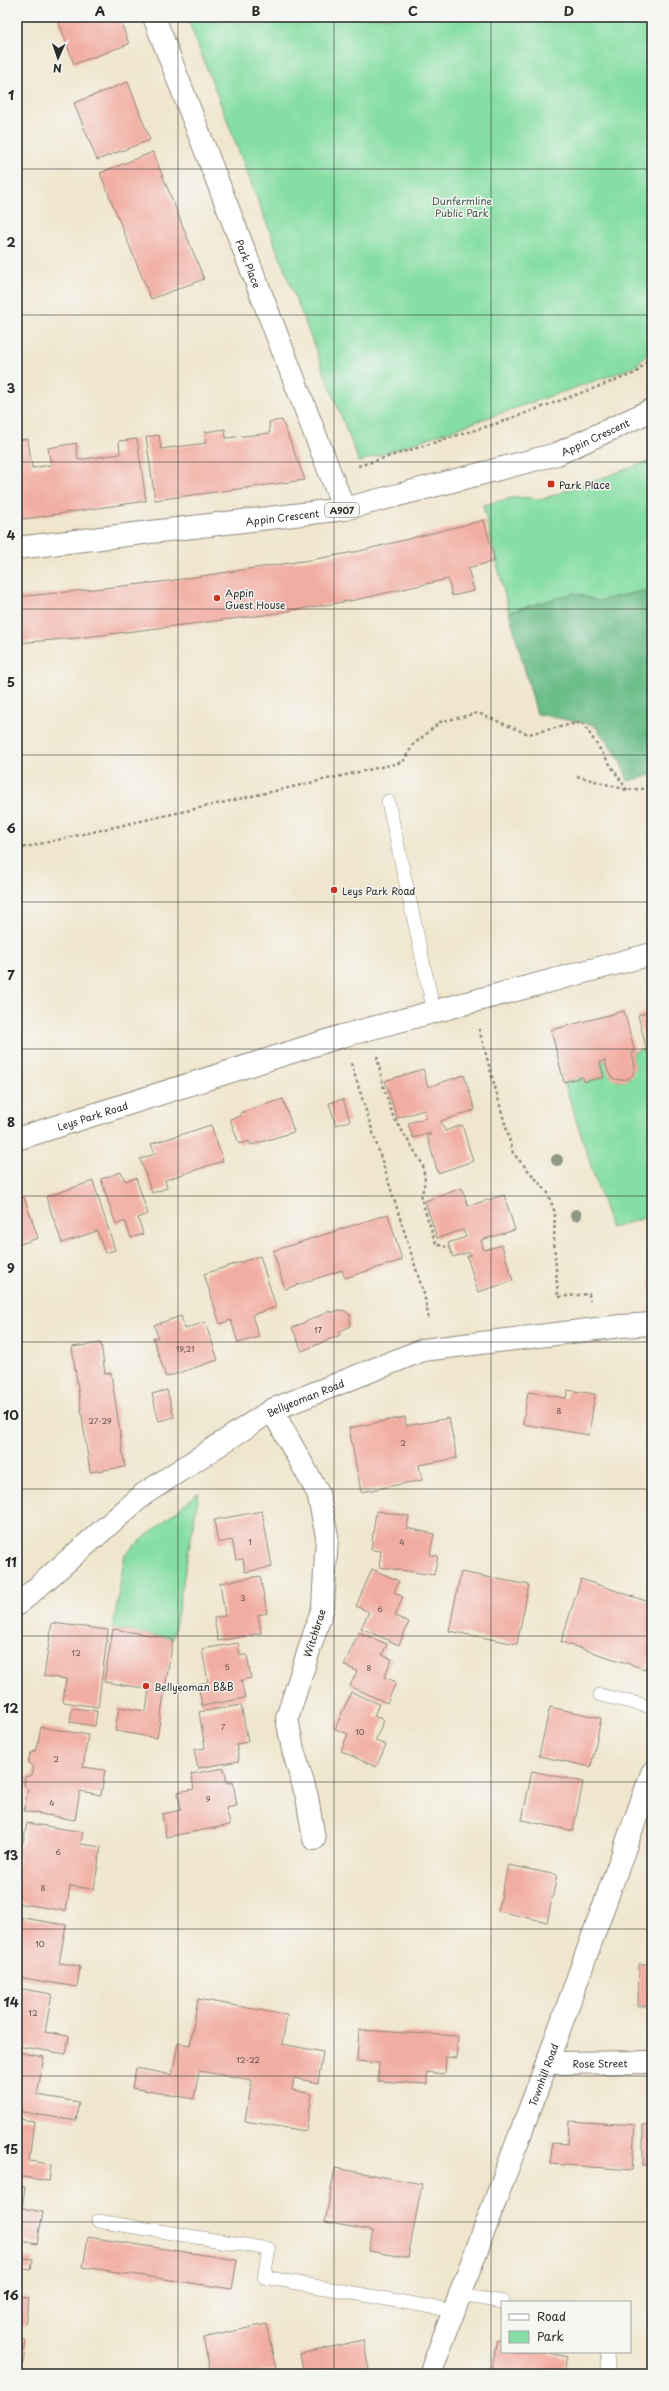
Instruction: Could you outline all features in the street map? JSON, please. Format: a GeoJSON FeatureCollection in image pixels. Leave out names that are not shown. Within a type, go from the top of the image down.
{"type":"FeatureCollection","features":[{"type":"Feature","properties":{"kind":"street","name":"Park Place"},"geometry":{"type":"LineString","coordinates":[[154,17],[344,509]]}},
{"type":"Feature","properties":{"kind":"street","name":"Appin Crescent"},"geometry":{"type":"LineString","coordinates":[[17,548],[344,509],[558,454],[652,410]]}},
{"type":"Feature","properties":{"kind":"street","name":"Leys Park Road"},"geometry":{"type":"LineString","coordinates":[[17,1139],[342,1036],[652,954]]}},
{"type":"Feature","properties":{"kind":"street","name":"Bellyeoman Road"},"geometry":{"type":"LineString","coordinates":[[17,1605],[144,1494],[272,1410],[423,1350],[621,1326],[652,1324]]}},
{"type":"Feature","properties":{"kind":"street","name":"Witchbrae"},"geometry":{"type":"LineString","coordinates":[[272,1410],[318,1493],[327,1536],[323,1607],[286,1718],[293,1750],[307,1797],[314,1839]]}},
{"type":"Feature","properties":{"kind":"street","name":"Townhill Road"},"geometry":{"type":"LineString","coordinates":[[430,2374],[547,2064],[652,1773]]}},
{"type":"Feature","properties":{"kind":"street","name":"Rose Street"},"geometry":{"type":"LineString","coordinates":[[547,2064],[652,2062]]}},
{"type":"Feature","properties":{"kind":"lane"},"geometry":{"type":"LineString","coordinates":[[388,801],[434,1012]]}},
{"type":"Feature","properties":{"kind":"lane"},"geometry":{"type":"LineString","coordinates":[[600,1695],[652,1707]]}},
{"type":"Feature","properties":{"kind":"lane"},"geometry":{"type":"LineString","coordinates":[[98,2221],[269,2249],[264,2277],[457,2303],[501,2302]]}},
{"type":"Feature","properties":{"kind":"lane"},"geometry":{"type":"LineString","coordinates":[[607,2353],[608,2374]]}},
{"type":"Feature","properties":{"kind":"path"},"geometry":{"type":"LineString","coordinates":[[330,474],[498,423],[636,373],[652,355]]}},
{"type":"Feature","properties":{"kind":"path"},"geometry":{"type":"LineString","coordinates":[[17,849],[403,762],[413,745],[440,722],[478,713],[528,734],[582,722],[627,790]]}},
{"type":"Feature","properties":{"kind":"path"},"geometry":{"type":"LineString","coordinates":[[577,776],[627,790],[652,788]]}},
{"type":"Feature","properties":{"kind":"path"},"geometry":{"type":"LineString","coordinates":[[472,1002],[513,1153],[548,1193],[555,1213],[554,1241],[558,1297],[589,1294]]}},
{"type":"Feature","properties":{"kind":"path"},"geometry":{"type":"LineString","coordinates":[[371,1028],[382,1085],[393,1116],[423,1165],[425,1181],[421,1198],[436,1244],[446,1247]]}},
{"type":"Feature","properties":{"kind":"path"},"geometry":{"type":"LineString","coordinates":[[342,1036],[424,1294],[428,1316]]}},
{"type":"Feature","properties":{"kind":"green space","name":"Dunfermline Public Park"},"geometry":{"type":"Polygon","coordinates":[[[187,17],[652,17],[652,347],[635,367],[359,462],[187,17]]]}},
{"type":"Feature","properties":{"kind":"green space"},"geometry":{"type":"Polygon","coordinates":[[[652,460],[652,589],[598,601],[575,593],[509,612],[483,505],[516,497],[543,499],[652,460]]]}},
{"type":"Feature","properties":{"kind":"green space"},"geometry":{"type":"Polygon","coordinates":[[[652,589],[652,775],[628,781],[619,758],[594,725],[537,714],[509,612],[575,593],[598,601],[652,589]]]}},
{"type":"Feature","properties":{"kind":"green space"},"geometry":{"type":"Polygon","coordinates":[[[643,1049],[644,1053],[652,1050],[652,1234],[647,1217],[611,1228],[564,1082],[583,1077],[584,1082],[604,1077],[600,1062],[605,1060],[614,1077],[619,1081],[624,1081],[629,1078],[632,1073],[632,1053],[643,1049]]]}},
{"type":"Feature","properties":{"kind":"green space"},"geometry":{"type":"Polygon","coordinates":[[[199,1492],[173,1639],[113,1629],[125,1554],[199,1492]]]}},
{"type":"Feature","properties":{"kind":"building"},"geometry":{"type":"Polygon","coordinates":[[[57,17],[119,17],[129,44],[74,64],[57,17]]]}},
{"type":"Feature","properties":{"kind":"building"},"geometry":{"type":"Polygon","coordinates":[[[128,82],[150,140],[97,160],[74,103],[128,82]]]}},
{"type":"Feature","properties":{"kind":"building"},"geometry":{"type":"Polygon","coordinates":[[[153,152],[204,279],[151,299],[100,173],[153,152]]]}},
{"type":"Feature","properties":{"kind":"building"},"geometry":{"type":"Polygon","coordinates":[[[17,371],[21,392],[17,393],[17,371]]]}},
{"type":"Feature","properties":{"kind":"building"},"geometry":{"type":"Polygon","coordinates":[[[282,420],[305,480],[155,500],[146,437],[159,435],[161,449],[206,443],[205,432],[225,429],[226,438],[270,433],[269,422],[282,420]]]}},
{"type":"Feature","properties":{"kind":"building"},"geometry":{"type":"Polygon","coordinates":[[[28,439],[32,468],[51,465],[48,448],[76,443],[78,460],[120,454],[119,441],[137,439],[146,501],[17,520],[17,440],[28,439]]]}},
{"type":"Feature","properties":{"kind":"building"},"geometry":{"type":"Polygon","coordinates":[[[484,520],[495,561],[468,568],[474,591],[452,596],[448,579],[355,600],[264,615],[77,638],[17,643],[17,597],[161,582],[316,559],[360,551],[484,520]]]}},
{"type":"Feature","properties":{"kind":"building"},"geometry":{"type":"Polygon","coordinates":[[[624,1011],[635,1052],[632,1053],[635,1066],[633,1075],[627,1079],[619,1080],[612,1078],[608,1072],[605,1060],[600,1062],[604,1077],[584,1082],[583,1077],[564,1082],[551,1030],[624,1011]]]}},
{"type":"Feature","properties":{"kind":"building"},"geometry":{"type":"Polygon","coordinates":[[[652,1011],[652,1050],[647,1051],[638,1015],[652,1011]]]}},
{"type":"Feature","properties":{"kind":"building"},"geometry":{"type":"Polygon","coordinates":[[[423,1069],[428,1087],[464,1075],[475,1110],[441,1121],[445,1131],[462,1125],[473,1161],[438,1173],[427,1136],[431,1135],[430,1133],[413,1138],[408,1123],[426,1118],[424,1110],[397,1118],[385,1081],[423,1069]]]}},
{"type":"Feature","properties":{"kind":"building"},"geometry":{"type":"Polygon","coordinates":[[[283,1099],[294,1132],[251,1145],[249,1141],[239,1144],[230,1119],[241,1116],[240,1113],[283,1099]]]}},
{"type":"Feature","properties":{"kind":"building"},"geometry":{"type":"Polygon","coordinates":[[[343,1099],[350,1121],[336,1125],[329,1103],[343,1099]]]}},
{"type":"Feature","properties":{"kind":"building"},"geometry":{"type":"Polygon","coordinates":[[[211,1125],[223,1161],[165,1180],[167,1188],[152,1193],[140,1159],[155,1154],[151,1144],[211,1125]]]}},
{"type":"Feature","properties":{"kind":"building"},"geometry":{"type":"Polygon","coordinates":[[[121,1172],[125,1181],[136,1178],[148,1214],[138,1218],[143,1234],[131,1238],[125,1221],[116,1225],[101,1179],[121,1172]]]}},
{"type":"Feature","properties":{"kind":"building"},"geometry":{"type":"Polygon","coordinates":[[[93,1181],[115,1250],[105,1253],[97,1231],[62,1243],[46,1197],[93,1181]]]}},
{"type":"Feature","properties":{"kind":"building"},"geometry":{"type":"Polygon","coordinates":[[[462,1188],[468,1206],[504,1195],[515,1230],[481,1240],[484,1250],[502,1245],[513,1281],[478,1292],[467,1256],[471,1255],[470,1252],[453,1257],[448,1243],[466,1237],[463,1230],[437,1238],[425,1201],[462,1188]]]}},
{"type":"Feature","properties":{"kind":"building"},"geometry":{"type":"Polygon","coordinates":[[[24,1197],[38,1238],[17,1245],[17,1200],[24,1197]]]}},
{"type":"Feature","properties":{"kind":"building"},"geometry":{"type":"Polygon","coordinates":[[[388,1214],[402,1260],[345,1278],[342,1270],[285,1289],[273,1251],[388,1214]]]}},
{"type":"Feature","properties":{"kind":"building"},"geometry":{"type":"Polygon","coordinates":[[[652,1255],[652,1292],[651,1292],[648,1256],[652,1255]]]}},
{"type":"Feature","properties":{"kind":"building"},"geometry":{"type":"Polygon","coordinates":[[[260,1256],[276,1307],[252,1315],[259,1337],[238,1343],[231,1320],[220,1324],[204,1274],[260,1256]]]}},
{"type":"Feature","properties":{"kind":"building"},"geometry":{"type":"Polygon","coordinates":[[[339,1310],[345,1311],[350,1315],[350,1326],[339,1332],[340,1335],[302,1351],[292,1328],[330,1311],[331,1313],[339,1310]]]}},
{"type":"Feature","properties":{"kind":"building"},"geometry":{"type":"Polygon","coordinates":[[[181,1316],[185,1329],[205,1322],[218,1360],[166,1377],[153,1338],[158,1337],[154,1325],[181,1316]]]}},
{"type":"Feature","properties":{"kind":"building"},"geometry":{"type":"Polygon","coordinates":[[[101,1343],[105,1374],[111,1373],[125,1467],[90,1472],[72,1347],[101,1343]]]}},
{"type":"Feature","properties":{"kind":"building"},"geometry":{"type":"Polygon","coordinates":[[[167,1390],[174,1417],[159,1421],[152,1394],[167,1390]]]}},
{"type":"Feature","properties":{"kind":"building"},"geometry":{"type":"Polygon","coordinates":[[[568,1390],[595,1394],[589,1435],[523,1424],[528,1392],[566,1398],[568,1390]]]}},
{"type":"Feature","properties":{"kind":"building"},"geometry":{"type":"Polygon","coordinates":[[[405,1417],[406,1426],[449,1418],[457,1458],[419,1465],[422,1480],[361,1492],[349,1428],[405,1417]]]}},
{"type":"Feature","properties":{"kind":"building"},"geometry":{"type":"Polygon","coordinates":[[[262,1511],[272,1567],[245,1572],[243,1559],[236,1560],[232,1540],[218,1543],[214,1520],[262,1511]]]}},
{"type":"Feature","properties":{"kind":"building"},"geometry":{"type":"Polygon","coordinates":[[[376,1511],[409,1516],[407,1528],[434,1534],[430,1555],[438,1556],[434,1575],[379,1567],[381,1551],[371,1550],[376,1511]]]}},
{"type":"Feature","properties":{"kind":"building"},"geometry":{"type":"Polygon","coordinates":[[[372,1569],[399,1581],[394,1592],[403,1597],[395,1616],[409,1622],[399,1645],[361,1628],[369,1612],[356,1606],[372,1569]]]}},
{"type":"Feature","properties":{"kind":"building"},"geometry":{"type":"Polygon","coordinates":[[[461,1572],[529,1585],[517,1644],[449,1631],[461,1572]]]}},
{"type":"Feature","properties":{"kind":"building"},"geometry":{"type":"Polygon","coordinates":[[[260,1576],[267,1613],[258,1615],[261,1633],[218,1641],[214,1618],[225,1616],[220,1583],[260,1576]]]}},
{"type":"Feature","properties":{"kind":"building"},"geometry":{"type":"Polygon","coordinates":[[[581,1579],[652,1603],[652,1648],[645,1669],[561,1642],[581,1579]]]}},
{"type":"Feature","properties":{"kind":"building"},"geometry":{"type":"Polygon","coordinates":[[[52,1623],[108,1630],[98,1707],[63,1702],[66,1679],[44,1676],[52,1623]]]}},
{"type":"Feature","properties":{"kind":"building","name":"Bellyeoman B&B"},"geometry":{"type":"Polygon","coordinates":[[[113,1629],[173,1639],[157,1738],[115,1731],[119,1707],[146,1711],[149,1689],[104,1682],[113,1629]]]}},
{"type":"Feature","properties":{"kind":"building"},"geometry":{"type":"Polygon","coordinates":[[[359,1632],[387,1644],[382,1655],[392,1659],[384,1677],[396,1682],[387,1703],[350,1686],[357,1671],[344,1665],[359,1632]]]}},
{"type":"Feature","properties":{"kind":"building"},"geometry":{"type":"Polygon","coordinates":[[[238,1643],[240,1655],[247,1655],[251,1678],[241,1680],[245,1698],[202,1706],[198,1684],[208,1682],[202,1649],[238,1643]]]}},
{"type":"Feature","properties":{"kind":"building"},"geometry":{"type":"Polygon","coordinates":[[[351,1692],[379,1704],[374,1716],[384,1720],[375,1741],[386,1745],[376,1767],[341,1751],[348,1734],[335,1729],[351,1692]]]}},
{"type":"Feature","properties":{"kind":"building"},"geometry":{"type":"Polygon","coordinates":[[[241,1705],[248,1742],[236,1744],[239,1761],[198,1768],[194,1750],[205,1748],[199,1712],[241,1705]]]}},
{"type":"Feature","properties":{"kind":"building"},"geometry":{"type":"Polygon","coordinates":[[[550,1707],[601,1718],[591,1767],[539,1756],[550,1707]]]}},
{"type":"Feature","properties":{"kind":"building"},"geometry":{"type":"Polygon","coordinates":[[[72,1708],[97,1711],[95,1726],[70,1722],[72,1708]]]}},
{"type":"Feature","properties":{"kind":"building"},"geometry":{"type":"Polygon","coordinates":[[[41,1727],[88,1735],[83,1767],[105,1770],[101,1795],[80,1791],[75,1820],[24,1811],[28,1789],[24,1785],[25,1777],[32,1775],[34,1767],[28,1763],[30,1754],[37,1749],[41,1727]]]}},
{"type":"Feature","properties":{"kind":"building"},"geometry":{"type":"Polygon","coordinates":[[[224,1768],[227,1783],[233,1782],[237,1806],[226,1808],[230,1825],[166,1837],[162,1814],[181,1810],[178,1792],[194,1789],[191,1774],[224,1768]]]}},
{"type":"Feature","properties":{"kind":"building"},"geometry":{"type":"Polygon","coordinates":[[[532,1771],[583,1782],[573,1831],[522,1820],[532,1771]]]}},
{"type":"Feature","properties":{"kind":"building"},"geometry":{"type":"Polygon","coordinates":[[[27,1823],[83,1832],[81,1844],[101,1847],[94,1889],[70,1886],[66,1911],[17,1903],[17,1870],[19,1860],[17,1857],[17,1848],[23,1843],[27,1823]]]}},
{"type":"Feature","properties":{"kind":"building"},"geometry":{"type":"Polygon","coordinates":[[[508,1865],[557,1875],[547,1922],[498,1911],[508,1865]]]}},
{"type":"Feature","properties":{"kind":"building"},"geometry":{"type":"Polygon","coordinates":[[[17,1917],[66,1925],[59,1963],[80,1966],[77,1987],[17,1977],[17,1917]]]}},
{"type":"Feature","properties":{"kind":"building"},"geometry":{"type":"Polygon","coordinates":[[[639,1964],[652,1964],[652,2006],[638,2006],[639,1964]]]}},
{"type":"Feature","properties":{"kind":"building"},"geometry":{"type":"Polygon","coordinates":[[[17,1988],[52,1994],[45,2032],[69,2036],[66,2054],[17,2046],[17,1988]]]}},
{"type":"Feature","properties":{"kind":"building"},"geometry":{"type":"Polygon","coordinates":[[[198,1999],[287,2015],[282,2044],[323,2052],[318,2083],[294,2078],[292,2090],[312,2094],[306,2131],[245,2121],[252,2080],[199,2071],[194,2099],[132,2088],[136,2068],[172,2075],[178,2043],[190,2045],[198,1999]]]}},
{"type":"Feature","properties":{"kind":"building"},"geometry":{"type":"Polygon","coordinates":[[[359,2030],[458,2036],[456,2058],[446,2057],[445,2074],[427,2072],[427,2084],[378,2081],[379,2063],[357,2061],[359,2030]]]}},
{"type":"Feature","properties":{"kind":"building"},"geometry":{"type":"Polygon","coordinates":[[[17,2052],[44,2057],[37,2095],[79,2102],[76,2121],[17,2111],[17,2052]]]}},
{"type":"Feature","properties":{"kind":"building"},"geometry":{"type":"Polygon","coordinates":[[[17,2119],[34,2121],[29,2161],[51,2164],[49,2181],[17,2176],[17,2119]]]}},
{"type":"Feature","properties":{"kind":"building"},"geometry":{"type":"Polygon","coordinates":[[[569,2121],[635,2125],[632,2170],[551,2164],[552,2143],[568,2144],[569,2121]]]}},
{"type":"Feature","properties":{"kind":"building"},"geometry":{"type":"Polygon","coordinates":[[[643,2125],[652,2125],[652,2165],[643,2165],[643,2125]]]}},
{"type":"Feature","properties":{"kind":"building"},"geometry":{"type":"Polygon","coordinates":[[[335,2168],[422,2184],[408,2258],[369,2251],[373,2231],[325,2222],[335,2168]]]}},
{"type":"Feature","properties":{"kind":"building"},"geometry":{"type":"Polygon","coordinates":[[[17,2186],[25,2187],[22,2208],[43,2212],[37,2244],[17,2240],[17,2186]]]}},
{"type":"Feature","properties":{"kind":"building"},"geometry":{"type":"Polygon","coordinates":[[[88,2237],[237,2260],[232,2289],[83,2267],[88,2237]]]}},
{"type":"Feature","properties":{"kind":"building"},"geometry":{"type":"Polygon","coordinates":[[[17,2251],[19,2252],[18,2257],[33,2259],[31,2270],[17,2268],[17,2251]]]}},
{"type":"Feature","properties":{"kind":"building"},"geometry":{"type":"Polygon","coordinates":[[[17,2297],[29,2298],[25,2325],[17,2324],[17,2297]]]}},
{"type":"Feature","properties":{"kind":"building"},"geometry":{"type":"Polygon","coordinates":[[[266,2324],[276,2369],[253,2374],[211,2374],[203,2338],[266,2324]]]}},
{"type":"Feature","properties":{"kind":"building"},"geometry":{"type":"Polygon","coordinates":[[[17,2339],[26,2340],[23,2364],[17,2363],[17,2339]]]}},
{"type":"Feature","properties":{"kind":"building"},"geometry":{"type":"Polygon","coordinates":[[[363,2340],[370,2374],[304,2374],[300,2354],[363,2340]]]}},
{"type":"Feature","properties":{"kind":"building"},"geometry":{"type":"Polygon","coordinates":[[[498,2340],[501,2341],[501,2353],[550,2353],[567,2357],[563,2374],[490,2374],[498,2340]]]}},
{"type":"Feature","properties":{"kind":"place","name":"Park Place"},"geometry":{"type":"Point","coordinates":[551,484]}},
{"type":"Feature","properties":{"kind":"place","name":"Appin Guest House"},"geometry":{"type":"Point","coordinates":[217,598]}},
{"type":"Feature","properties":{"kind":"place","name":"Leys Park Road"},"geometry":{"type":"Point","coordinates":[334,890]}},
{"type":"Feature","properties":{"kind":"place","name":"Bellyeoman B&B"},"geometry":{"type":"Point","coordinates":[146,1686]}}]}
